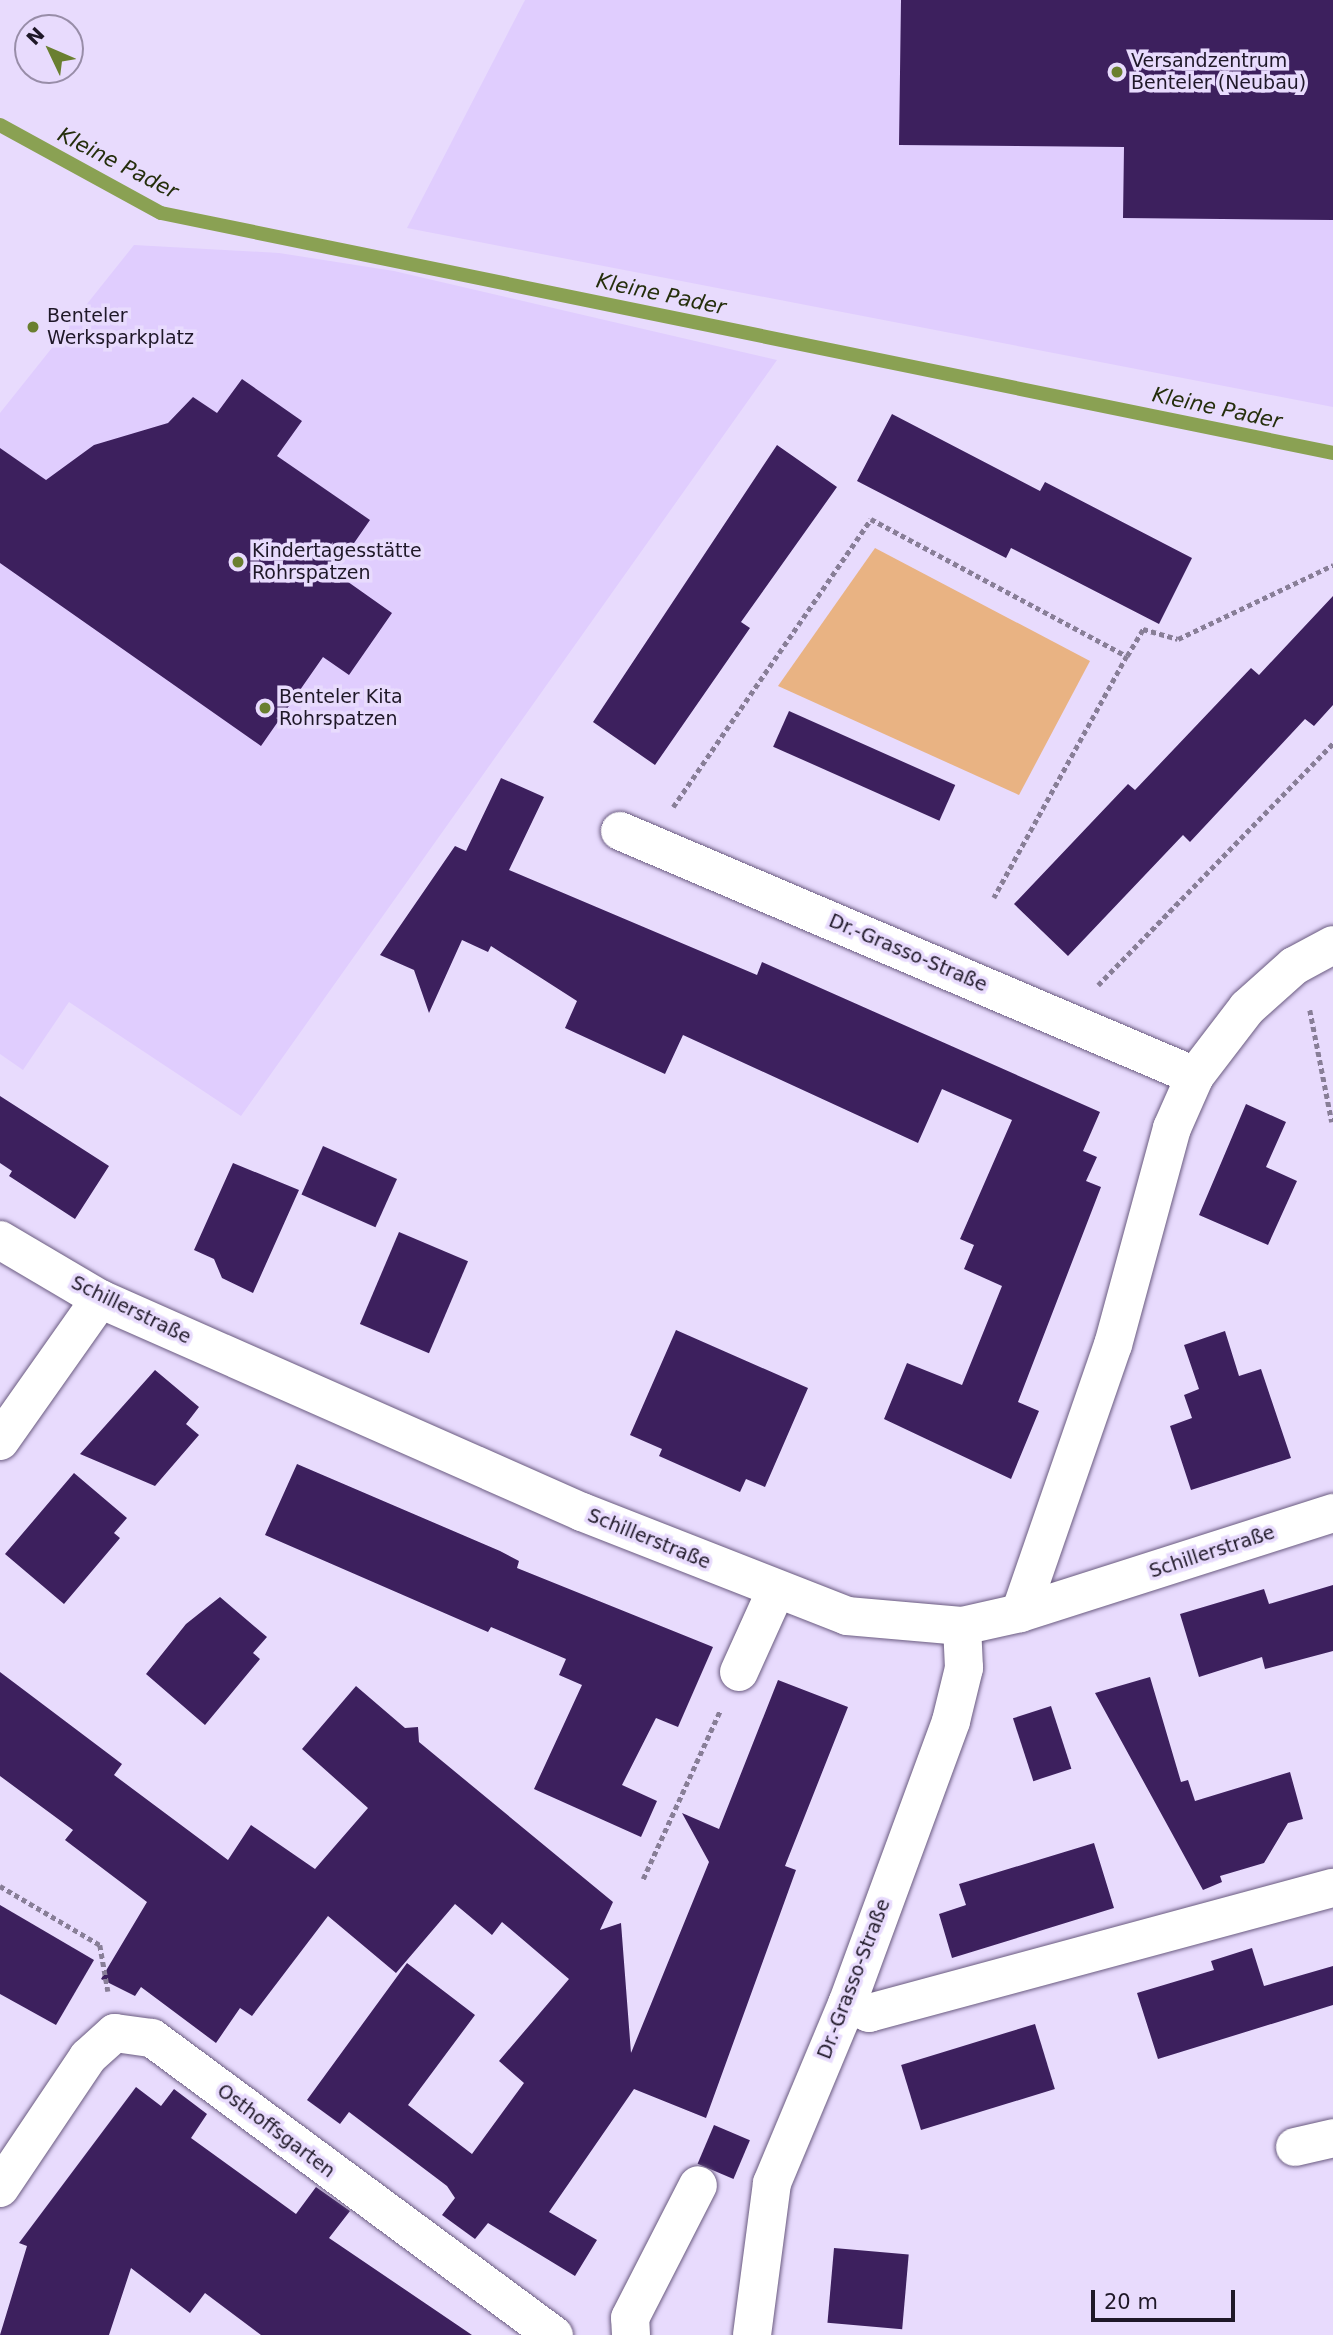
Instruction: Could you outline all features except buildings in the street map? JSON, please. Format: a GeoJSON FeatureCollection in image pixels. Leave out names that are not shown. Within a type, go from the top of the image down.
{"type":"FeatureCollection","features":[{"type":"Feature","properties":{"kind":"street","name":"Dr.-Grasso-Straße"},"geometry":{"type":"LineString","coordinates":[[636,838],[1195,1076]]}},
{"type":"Feature","properties":{"kind":"street"},"geometry":{"type":"LineString","coordinates":[[1020,1613],[1113,1345],[1172,1128],[1195,1076],[1247,1008],[1317,953]]}},
{"type":"Feature","properties":{"kind":"street","name":"Schillerstraße"},"geometry":{"type":"LineString","coordinates":[[0,1240],[100,1299],[582,1512],[847,1616],[962,1626],[1020,1613],[1333,1513]]}},
{"type":"Feature","properties":{"kind":"street"},"geometry":{"type":"LineString","coordinates":[[0,1441],[100,1299]]}},
{"type":"Feature","properties":{"kind":"street"},"geometry":{"type":"LineString","coordinates":[[739,1672],[776,1590]]}},
{"type":"Feature","properties":{"kind":"street","name":"Dr.-Grasso-Straße"},"geometry":{"type":"LineString","coordinates":[[752,2335],[772,2183],[847,2004],[951,1721],[964,1668],[962,1626]]}},
{"type":"Feature","properties":{"kind":"street"},"geometry":{"type":"LineString","coordinates":[[847,2004],[869,2013],[1333,1888]]}},
{"type":"Feature","properties":{"kind":"street"},"geometry":{"type":"LineString","coordinates":[[0,2188],[11,2145],[88,2057],[115,2033]]}},
{"type":"Feature","properties":{"kind":"street","name":"Osthoffsgarten"},"geometry":{"type":"LineString","coordinates":[[115,2033],[152,2038],[554,2335]]}},
{"type":"Feature","properties":{"kind":"street"},"geometry":{"type":"LineString","coordinates":[[1295,2147],[1333,2138]]}},
{"type":"Feature","properties":{"kind":"street"},"geometry":{"type":"LineString","coordinates":[[631,2335],[630,2318],[698,2185]]}},
{"type":"Feature","properties":{"kind":"path"},"geometry":{"type":"LineString","coordinates":[[636,838],[871,519],[1127,656]]}},
{"type":"Feature","properties":{"kind":"path"},"geometry":{"type":"LineString","coordinates":[[994,898],[1143,629],[1178,639],[1333,565]]}},
{"type":"Feature","properties":{"kind":"path"},"geometry":{"type":"LineString","coordinates":[[1077,1026],[1085,999],[1333,743]]}},
{"type":"Feature","properties":{"kind":"path"},"geometry":{"type":"LineString","coordinates":[[1317,953],[1332,1122]]}},
{"type":"Feature","properties":{"kind":"path"},"geometry":{"type":"LineString","coordinates":[[643,1879],[739,1672]]}},
{"type":"Feature","properties":{"kind":"path"},"geometry":{"type":"LineString","coordinates":[[0,1886],[100,1945],[115,2033]]}},
{"type":"Feature","properties":{"kind":"shaded area"},"geometry":{"type":"Polygon","coordinates":[[[525,0],[1333,0],[1333,407],[407,228],[525,0]]]}},
{"type":"Feature","properties":{"kind":"shaded area","name":"Benteler Kita Rohrspatzen"},"geometry":{"type":"Polygon","coordinates":[[[134,245],[279,253],[394,271],[777,360],[241,1116],[69,1002],[23,1070],[0,1054],[0,413],[134,245]]]}},
{"type":"Feature","properties":{"kind":"shaded area"},"geometry":{"type":"Polygon","coordinates":[[[875,548],[1090,661],[1019,795],[778,686],[875,548]]]}},
{"type":"Feature","properties":{"kind":"waterway","name":"Kleine Pader"},"geometry":{"type":"LineString","coordinates":[[0,125],[161,213],[1333,453]]}},
{"type":"Feature","properties":{"kind":"place","name":"Versandzentrum Benteler (Neubau)"},"geometry":{"type":"Point","coordinates":[1117,72]}},
{"type":"Feature","properties":{"kind":"place","name":"Benteler Werksparkplatz"},"geometry":{"type":"Point","coordinates":[33,327]}},
{"type":"Feature","properties":{"kind":"place","name":"Kindertagesstätte Rohrspatzen"},"geometry":{"type":"Point","coordinates":[238,562]}},
{"type":"Feature","properties":{"kind":"place","name":"Benteler Kita Rohrspatzen"},"geometry":{"type":"Point","coordinates":[265,708]}}]}
